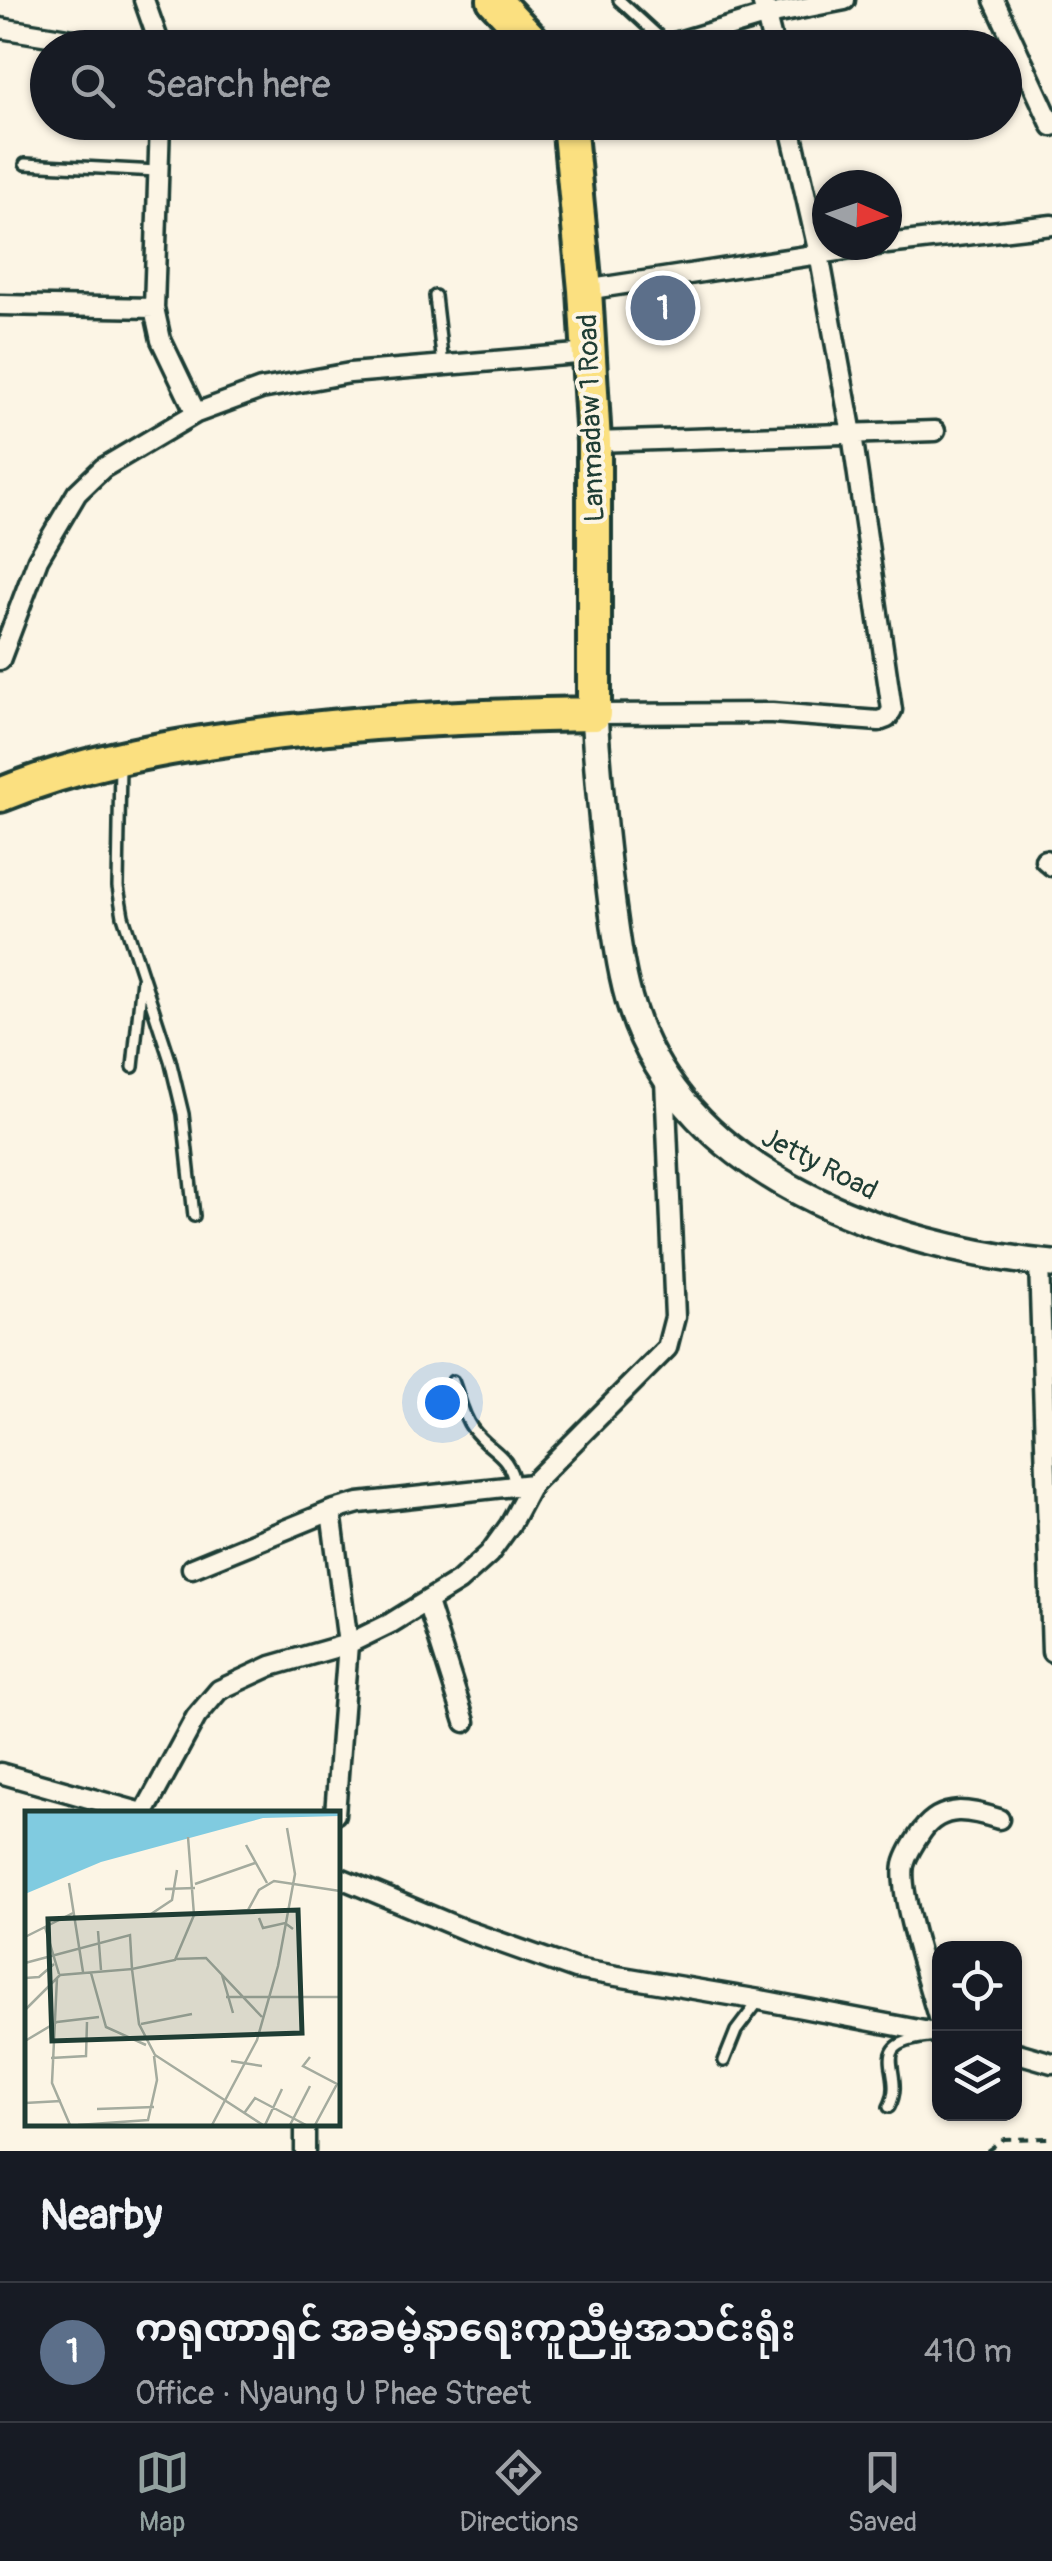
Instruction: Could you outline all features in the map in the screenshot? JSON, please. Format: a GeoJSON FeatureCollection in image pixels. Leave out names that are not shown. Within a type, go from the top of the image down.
{"type":"FeatureCollection","features":[{"type":"Feature","properties":{"kind":"highway"},"geometry":{"type":"LineString","coordinates":[[494,0],[522,30]]}},
{"type":"Feature","properties":{"kind":"highway","name":"Lanmadaw 1 Road"},"geometry":{"type":"LineString","coordinates":[[571,140],[594,442],[594,714]]}},
{"type":"Feature","properties":{"kind":"highway"},"geometry":{"type":"LineString","coordinates":[[0,795],[55,774],[166,747],[318,727],[440,718],[594,714]]}},
{"type":"Feature","properties":{"kind":"street"},"geometry":{"type":"LineString","coordinates":[[144,0],[155,30]]}},
{"type":"Feature","properties":{"kind":"street"},"geometry":{"type":"LineString","coordinates":[[706,30],[765,8],[845,0]]}},
{"type":"Feature","properties":{"kind":"street"},"geometry":{"type":"LineString","coordinates":[[994,0],[1008,30]]}},
{"type":"Feature","properties":{"kind":"street"},"geometry":{"type":"LineString","coordinates":[[0,28],[30,33]]}},
{"type":"Feature","properties":{"kind":"street"},"geometry":{"type":"LineString","coordinates":[[1022,61],[1052,126]]}},
{"type":"Feature","properties":{"kind":"street"},"geometry":{"type":"LineString","coordinates":[[159,140],[154,308],[161,340],[196,413]]}},
{"type":"Feature","properties":{"kind":"street"},"geometry":{"type":"LineString","coordinates":[[793,140],[812,223]]}},
{"type":"Feature","properties":{"kind":"street"},"geometry":{"type":"LineString","coordinates":[[902,242],[1052,225]]}},
{"type":"Feature","properties":{"kind":"street"},"geometry":{"type":"LineString","coordinates":[[585,290],[812,255]]}},
{"type":"Feature","properties":{"kind":"street"},"geometry":{"type":"LineString","coordinates":[[594,714],[713,712],[880,721],[892,710],[852,434],[820,260]]}},
{"type":"Feature","properties":{"kind":"street"},"geometry":{"type":"LineString","coordinates":[[0,305],[154,308]]}},
{"type":"Feature","properties":{"kind":"street"},"geometry":{"type":"LineString","coordinates":[[0,660],[38,559],[77,493],[103,468],[196,413],[261,389],[350,373],[590,353]]}},
{"type":"Feature","properties":{"kind":"street"},"geometry":{"type":"LineString","coordinates":[[594,442],[935,431]]}},
{"type":"Feature","properties":{"kind":"street","name":"Jetty Road"},"geometry":{"type":"LineString","coordinates":[[594,714],[620,964],[632,1011],[666,1080],[697,1120],[741,1157],[793,1188],[866,1221],[982,1254],[1046,1263]]}},
{"type":"Feature","properties":{"kind":"street"},"geometry":{"type":"LineString","coordinates":[[146,1811],[196,1717],[218,1690],[260,1670],[348,1644],[427,1602],[459,1580],[489,1554],[510,1525],[524,1485],[667,1348],[676,1317],[666,1080]]}},
{"type":"Feature","properties":{"kind":"street"},"geometry":{"type":"LineString","coordinates":[[1046,1263],[1052,1652]]}},
{"type":"Feature","properties":{"kind":"street"},"geometry":{"type":"LineString","coordinates":[[192,1568],[331,1511],[359,1504],[524,1485]]}},
{"type":"Feature","properties":{"kind":"street"},"geometry":{"type":"LineString","coordinates":[[331,1511],[348,1644],[336,1811]]}},
{"type":"Feature","properties":{"kind":"street"},"geometry":{"type":"LineString","coordinates":[[427,1602],[465,1722]]}},
{"type":"Feature","properties":{"kind":"street"},"geometry":{"type":"LineString","coordinates":[[0,1773],[138,1811]]}},
{"type":"Feature","properties":{"kind":"street"},"geometry":{"type":"LineString","coordinates":[[932,1994],[906,1898],[904,1866],[925,1827],[947,1812],[961,1809],[999,1819]]}},
{"type":"Feature","properties":{"kind":"street"},"geometry":{"type":"LineString","coordinates":[[340,1878],[464,1930],[575,1969],[932,2033]]}},
{"type":"Feature","properties":{"kind":"street"},"geometry":{"type":"LineString","coordinates":[[1022,2054],[1052,2063]]}},
{"type":"Feature","properties":{"kind":"lane"},"geometry":{"type":"LineString","coordinates":[[619,0],[648,30]]}},
{"type":"Feature","properties":{"kind":"lane"},"geometry":{"type":"LineString","coordinates":[[25,164],[157,171]]}},
{"type":"Feature","properties":{"kind":"lane"},"geometry":{"type":"LineString","coordinates":[[435,296],[443,365]]}},
{"type":"Feature","properties":{"kind":"lane"},"geometry":{"type":"LineString","coordinates":[[120,757],[118,887],[123,916],[170,1060],[183,1114],[194,1216]]}},
{"type":"Feature","properties":{"kind":"lane"},"geometry":{"type":"LineString","coordinates":[[133,1067],[143,972]]}},
{"type":"Feature","properties":{"kind":"lane"},"geometry":{"type":"LineString","coordinates":[[453,1381],[466,1418],[484,1441],[505,1456],[524,1485]]}},
{"type":"Feature","properties":{"kind":"lane"},"geometry":{"type":"LineString","coordinates":[[724,2062],[736,2031],[760,2000]]}},
{"type":"Feature","properties":{"kind":"lane"},"geometry":{"type":"LineString","coordinates":[[889,2107],[894,2093],[891,2064],[895,2046],[932,2036]]}},
{"type":"Feature","properties":{"kind":"path"},"geometry":{"type":"LineString","coordinates":[[986,2151],[1004,2139],[1052,2138]]}},
{"type":"Feature","properties":{"kind":"building"},"geometry":{"type":"Polygon","coordinates":[[[668,294],[670,311],[654,313],[652,296],[668,294]]]}},
{"type":"Feature","properties":{"kind":"place","name":"ကရုဏာရှင် အခမဲ့နာရေးကူညီမှုအသင်းရုံး"},"geometry":{"type":"Point","coordinates":[663,308]}}]}
